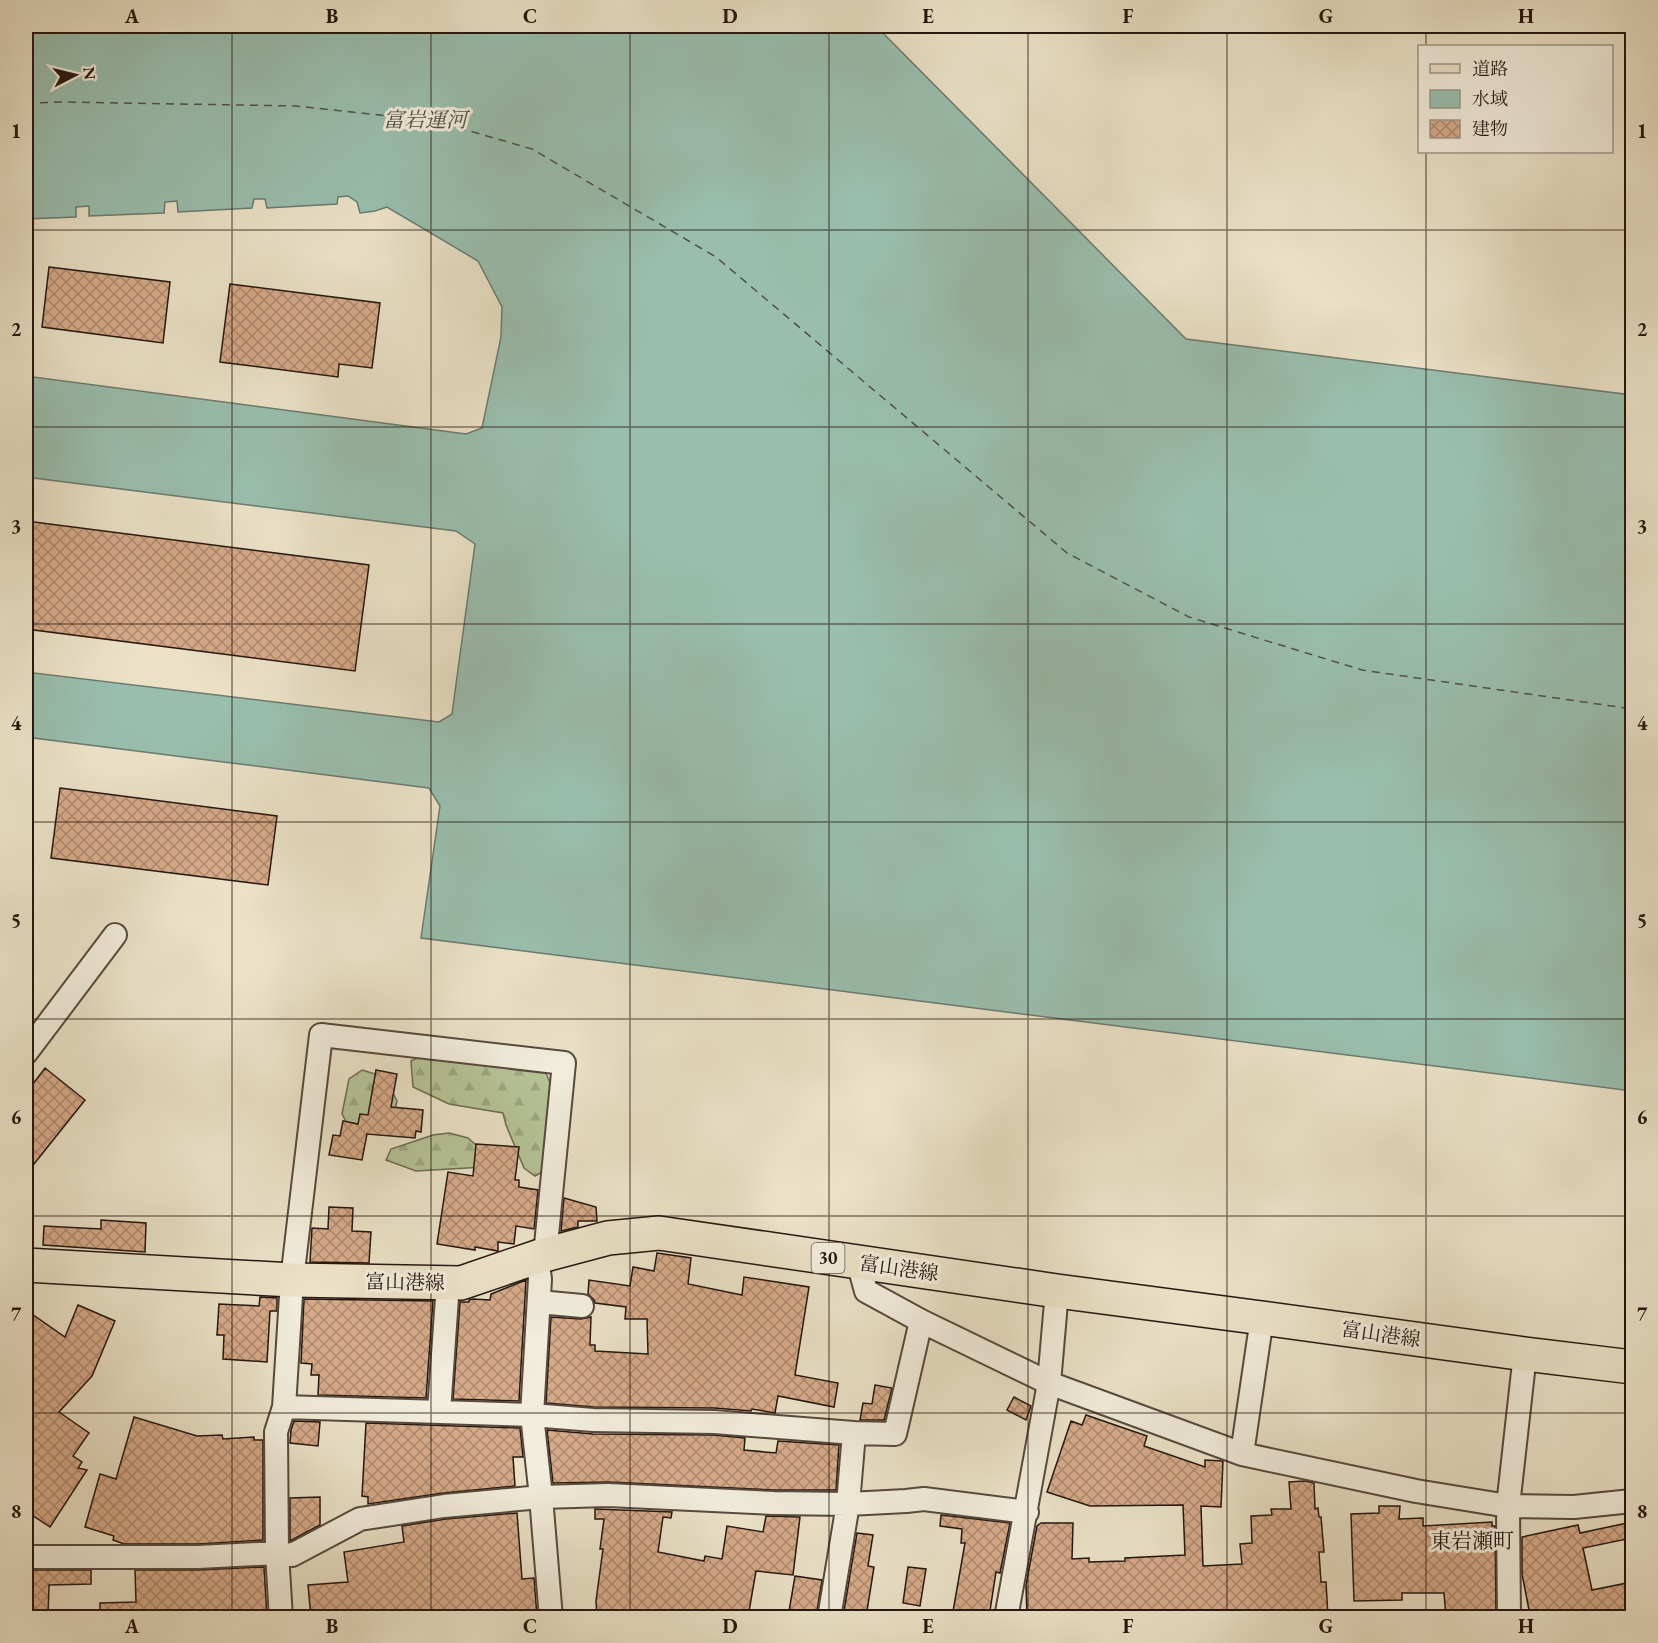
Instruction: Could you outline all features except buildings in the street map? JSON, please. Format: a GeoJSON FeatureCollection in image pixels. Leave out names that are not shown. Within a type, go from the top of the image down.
{"type":"FeatureCollection","features":[{"type":"Feature","properties":{"kind":"main road","name":"富山港線"},"geometry":{"type":"LineString","coordinates":[[26,1265],[292,1280],[461,1283],[541,1256],[608,1238],[659,1233],[1057,1291],[1632,1367]]}},
{"type":"Feature","properties":{"kind":"street"},"geometry":{"type":"LineString","coordinates":[[26,1053],[116,935]]}},
{"type":"Feature","properties":{"kind":"street"},"geometry":{"type":"LineString","coordinates":[[281,1617],[277,1553],[276,1432],[284,1407],[292,1280],[321,1035],[564,1063],[541,1256],[532,1415],[551,1617]]}},
{"type":"Feature","properties":{"kind":"street"},"geometry":{"type":"LineString","coordinates":[[858,1262],[866,1292],[921,1321],[1049,1383],[1242,1455],[1416,1491],[1508,1506],[1574,1507],[1632,1501]]}},
{"type":"Feature","properties":{"kind":"street"},"geometry":{"type":"LineString","coordinates":[[439,1412],[448,1283]]}},
{"type":"Feature","properties":{"kind":"street"},"geometry":{"type":"LineString","coordinates":[[1006,1617],[1049,1383],[1057,1291]]}},
{"type":"Feature","properties":{"kind":"street"},"geometry":{"type":"LineString","coordinates":[[539,1302],[582,1306]]}},
{"type":"Feature","properties":{"kind":"street"},"geometry":{"type":"LineString","coordinates":[[1242,1455],[1262,1318]]}},
{"type":"Feature","properties":{"kind":"street"},"geometry":{"type":"LineString","coordinates":[[284,1407],[532,1415],[593,1420],[714,1422],[895,1434],[921,1321]]}},
{"type":"Feature","properties":{"kind":"street"},"geometry":{"type":"LineString","coordinates":[[1509,1617],[1508,1506],[1525,1354]]}},
{"type":"Feature","properties":{"kind":"street"},"geometry":{"type":"LineString","coordinates":[[829,1617],[848,1504],[854,1433]]}},
{"type":"Feature","properties":{"kind":"street"},"geometry":{"type":"LineString","coordinates":[[26,1557],[198,1557],[277,1553],[292,1555],[360,1519],[444,1506],[541,1497],[608,1494],[774,1503],[848,1504],[924,1498],[1027,1512]]}},
{"type":"Feature","properties":{"kind":"green space"},"geometry":{"type":"Polygon","coordinates":[[[429,1052],[502,1060],[546,1073],[550,1083],[544,1171],[535,1176],[524,1168],[503,1113],[449,1104],[413,1087],[411,1061],[429,1052]]]}},
{"type":"Feature","properties":{"kind":"green space"},"geometry":{"type":"Polygon","coordinates":[[[362,1070],[385,1077],[397,1101],[394,1114],[349,1127],[342,1114],[349,1079],[362,1070]]]}},
{"type":"Feature","properties":{"kind":"green space"},"geometry":{"type":"Polygon","coordinates":[[[449,1133],[468,1138],[486,1154],[484,1167],[416,1171],[386,1160],[391,1149],[433,1135],[449,1133]]]}},
{"type":"Feature","properties":{"kind":"water","name":"富岩運河"},"geometry":{"type":"Polygon","coordinates":[[[26,26],[876,26],[1186,339],[1632,395],[1632,1091],[421,938],[440,806],[429,788],[26,737],[26,672],[439,722],[452,714],[475,544],[456,531],[26,477],[26,376],[466,434],[482,428],[501,337],[502,307],[478,261],[387,207],[360,213],[357,202],[348,196],[338,197],[337,204],[267,208],[265,199],[254,199],[252,208],[178,212],[177,201],[165,202],[164,213],[89,216],[89,206],[76,207],[76,217],[26,219],[26,26]]]}},
{"type":"Feature","properties":{"kind":"ferry route"},"geometry":{"type":"LineString","coordinates":[[26,103],[296,106],[435,121],[532,149],[716,257],[1067,553],[1189,617],[1362,670],[1632,709]]}},
{"type":"Feature","properties":{"kind":"district","name":"東岩瀬町"},"geometry":{"type":"Point","coordinates":[1472,1541]}}]}
